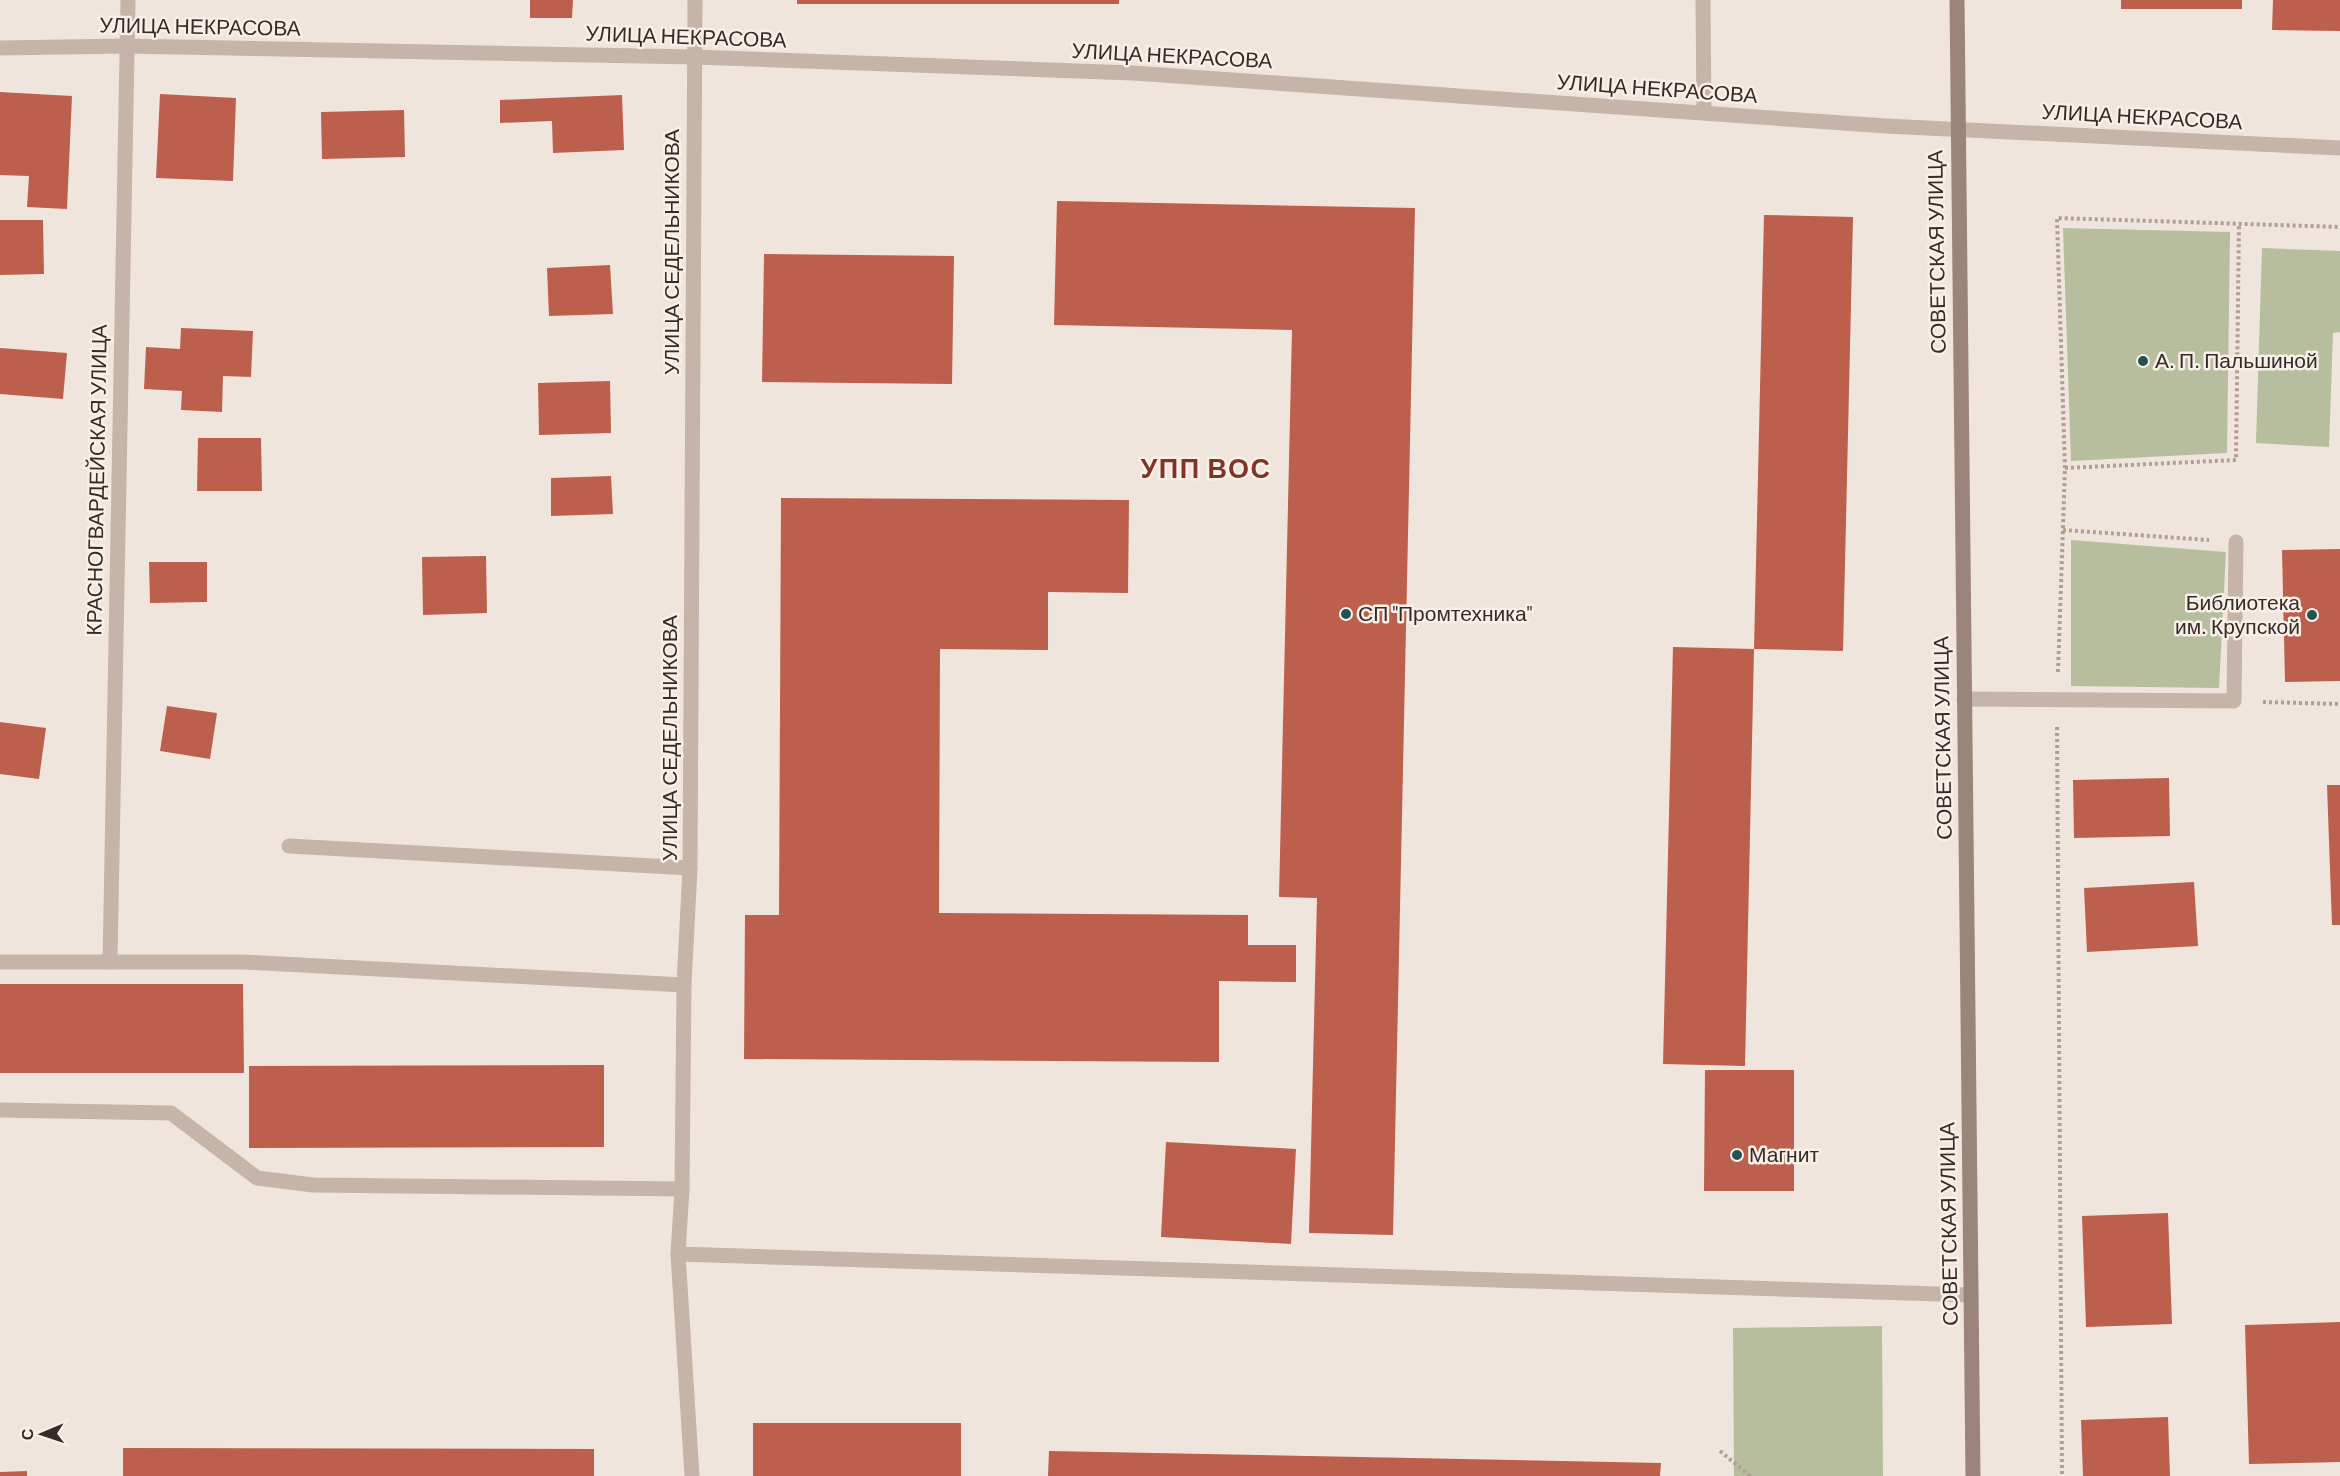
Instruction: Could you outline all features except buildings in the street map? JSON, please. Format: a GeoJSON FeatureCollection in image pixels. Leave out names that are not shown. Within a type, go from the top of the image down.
{"type":"FeatureCollection","features":[{"type":"Feature","properties":{"kind":"main road","name":"СОВЕТСКАЯ УЛИЦА"},"geometry":{"type":"LineString","coordinates":[[1958,0],[1957,129],[1973,1476]]}},
{"type":"Feature","properties":{"kind":"street","name":"КРАСНОГВАРДЕЙСКАЯ УЛИЦА"},"geometry":{"type":"LineString","coordinates":[[110,962],[125,46],[128,0]]}},
{"type":"Feature","properties":{"kind":"street","name":"УЛИЦА СЕДЕЛЬНИКОВА"},"geometry":{"type":"LineString","coordinates":[[692,1476],[678,1254],[682,1189],[684,985],[690,868],[695,0]]}},
{"type":"Feature","properties":{"kind":"street"},"geometry":{"type":"LineString","coordinates":[[1703,0],[1704,113]]}},
{"type":"Feature","properties":{"kind":"street","name":"УЛИЦА НЕКРАСОВА"},"geometry":{"type":"LineString","coordinates":[[0,48],[125,46],[694,57],[1133,73],[1957,129],[2340,148]]}},
{"type":"Feature","properties":{"kind":"street"},"geometry":{"type":"LineString","coordinates":[[1964,699],[2234,701],[2236,542]]}},
{"type":"Feature","properties":{"kind":"street"},"geometry":{"type":"LineString","coordinates":[[289,846],[690,868]]}},
{"type":"Feature","properties":{"kind":"street"},"geometry":{"type":"LineString","coordinates":[[0,962],[243,962],[684,985]]}},
{"type":"Feature","properties":{"kind":"street"},"geometry":{"type":"LineString","coordinates":[[0,1110],[171,1113],[257,1178],[312,1185],[682,1189]]}},
{"type":"Feature","properties":{"kind":"street"},"geometry":{"type":"LineString","coordinates":[[678,1254],[1971,1295]]}},
{"type":"Feature","properties":{"kind":"path"},"geometry":{"type":"LineString","coordinates":[[2062,1476],[2057,698],[2065,468],[2057,218],[2340,227]]}},
{"type":"Feature","properties":{"kind":"path"},"geometry":{"type":"LineString","coordinates":[[2065,468],[2236,460],[2239,223]]}},
{"type":"Feature","properties":{"kind":"path"},"geometry":{"type":"LineString","coordinates":[[2063,530],[2236,542]]}},
{"type":"Feature","properties":{"kind":"path"},"geometry":{"type":"LineString","coordinates":[[2234,701],[2340,704]]}},
{"type":"Feature","properties":{"kind":"path"},"geometry":{"type":"LineString","coordinates":[[1720,1451],[1750,1476]]}},
{"type":"Feature","properties":{"kind":"green space"},"geometry":{"type":"Polygon","coordinates":[[[2063,228],[2230,232],[2227,453],[2071,461],[2063,228]]]}},
{"type":"Feature","properties":{"kind":"green space"},"geometry":{"type":"Polygon","coordinates":[[[2262,248],[2340,251],[2340,332],[2333,333],[2329,447],[2256,443],[2262,248]]]}},
{"type":"Feature","properties":{"kind":"green space"},"geometry":{"type":"Polygon","coordinates":[[[2071,540],[2226,552],[2219,688],[2071,686],[2071,540]]]}},
{"type":"Feature","properties":{"kind":"green space"},"geometry":{"type":"Polygon","coordinates":[[[1882,1326],[1883,1476],[1734,1476],[1733,1328],[1882,1326]]]}},
{"type":"Feature","properties":{"kind":"place","name":"А. П. Пальшиной"},"geometry":{"type":"Point","coordinates":[2143,361]}},
{"type":"Feature","properties":{"kind":"place","name":"СП \"Промтехника\""},"geometry":{"type":"Point","coordinates":[1346,614]}},
{"type":"Feature","properties":{"kind":"place","name":"Библиотека им. Крупской"},"geometry":{"type":"Point","coordinates":[2312,615]}},
{"type":"Feature","properties":{"kind":"place","name":"Магнит"},"geometry":{"type":"Point","coordinates":[1737,1155]}},
{"type":"Feature","properties":{"kind":"district","name":"УПП ВОС"},"geometry":{"type":"Point","coordinates":[1206,469]}}]}
